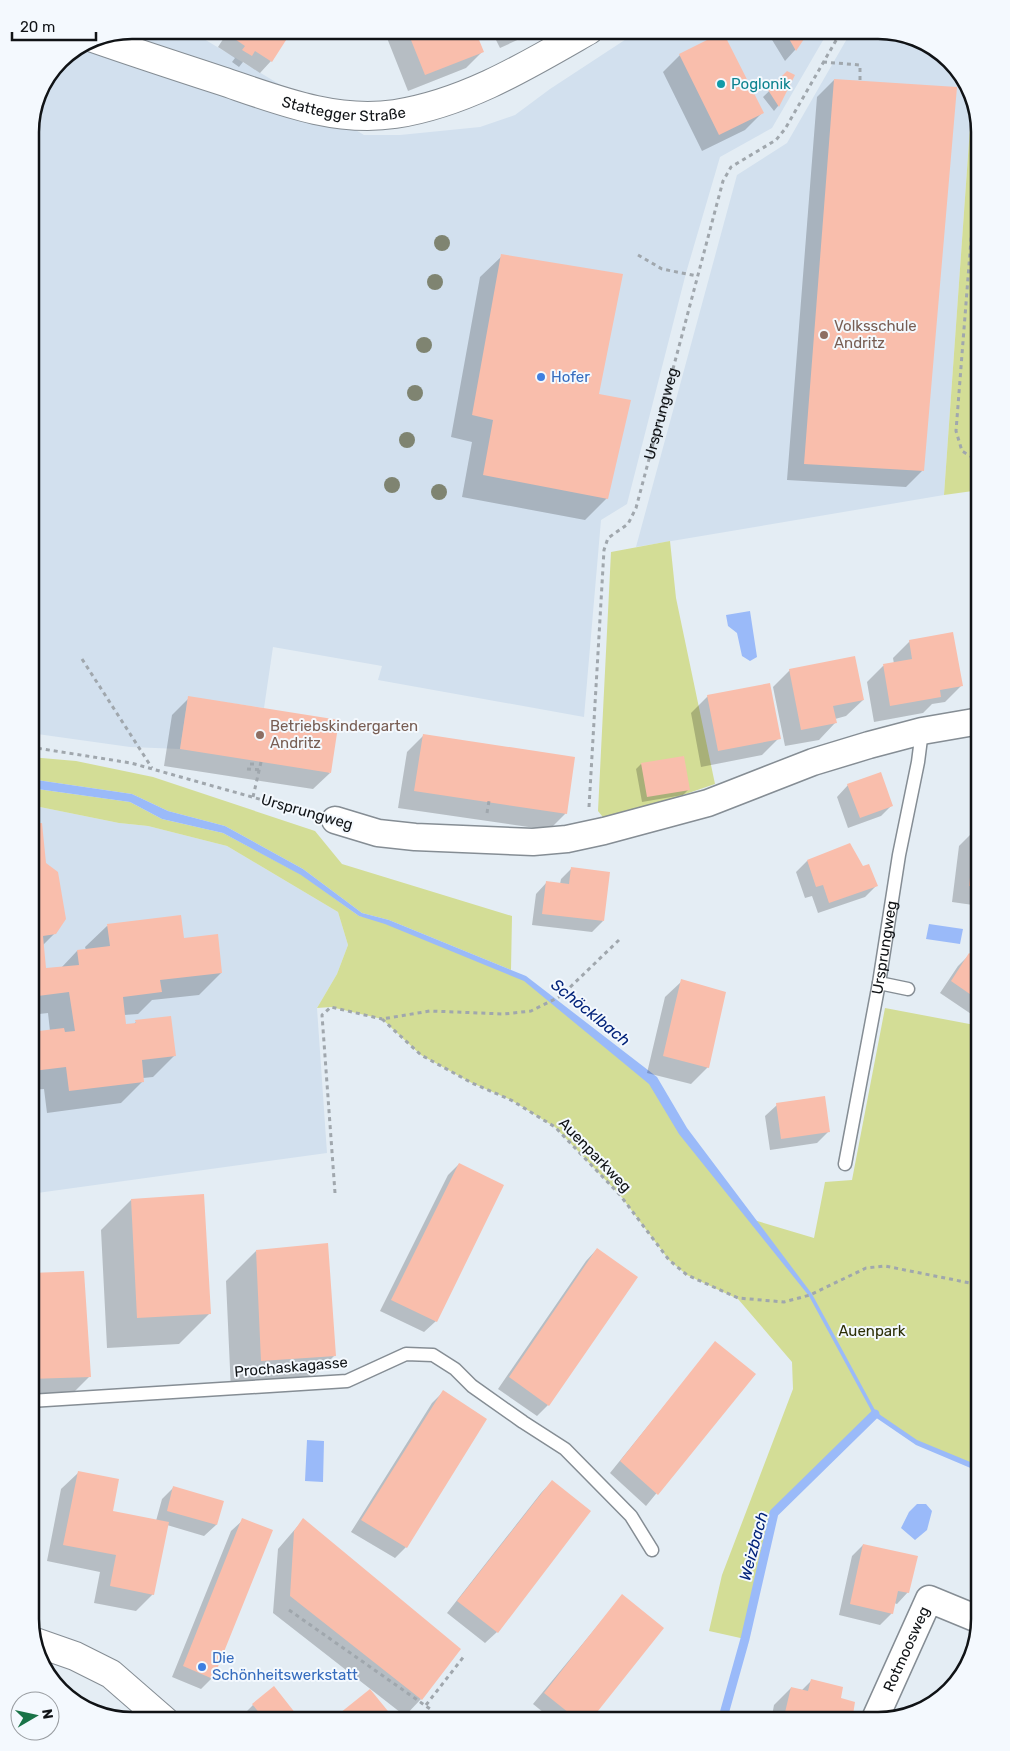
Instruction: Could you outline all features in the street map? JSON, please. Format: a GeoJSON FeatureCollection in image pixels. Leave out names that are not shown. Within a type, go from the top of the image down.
{"type":"FeatureCollection","features":[{"type":"Feature","properties":{"kind":"street","name":"Stattegger Straße"},"geometry":{"type":"LineString","coordinates":[[107,43],[306,109],[346,115],[395,114],[453,98],[498,82],[573,39]]}},
{"type":"Feature","properties":{"kind":"street","name":"Ursprungweg"},"geometry":{"type":"LineString","coordinates":[[335,820],[378,833],[454,840],[533,842],[588,835],[708,802],[813,762],[922,731],[971,723]]}},
{"type":"Feature","properties":{"kind":"street","name":"Rotmoosweg"},"geometry":{"type":"LineString","coordinates":[[878,1712],[929,1599],[971,1616]]}},
{"type":"Feature","properties":{"kind":"street"},"geometry":{"type":"LineString","coordinates":[[43,1645],[75,1656],[111,1674],[155,1712]]}},
{"type":"Feature","properties":{"kind":"lane","name":"Ursprungweg"},"geometry":{"type":"LineString","coordinates":[[845,1164],[879,983],[899,855],[918,762],[922,731]]}},
{"type":"Feature","properties":{"kind":"lane"},"geometry":{"type":"LineString","coordinates":[[879,983],[908,989]]}},
{"type":"Feature","properties":{"kind":"lane","name":"Prochaskagasse"},"geometry":{"type":"LineString","coordinates":[[39,1400],[347,1381],[406,1354],[433,1355],[455,1369],[472,1386],[565,1449],[631,1516],[652,1550]]}},
{"type":"Feature","properties":{"kind":"path","name":"Ursprungweg"},"geometry":{"type":"LineString","coordinates":[[588,835],[604,550],[608,538],[628,524],[636,508],[723,181],[731,167],[776,140],[785,130],[837,39]]}},
{"type":"Feature","properties":{"kind":"path"},"geometry":{"type":"LineString","coordinates":[[823,62],[860,65],[860,80]]}},
{"type":"Feature","properties":{"kind":"path"},"geometry":{"type":"LineString","coordinates":[[971,239],[956,431],[962,451],[971,456]]}},
{"type":"Feature","properties":{"kind":"path"},"geometry":{"type":"LineString","coordinates":[[638,255],[662,268],[697,276]]}},
{"type":"Feature","properties":{"kind":"path"},"geometry":{"type":"LineString","coordinates":[[82,659],[153,768]]}},
{"type":"Feature","properties":{"kind":"path","name":"Ursprungweg"},"geometry":{"type":"LineString","coordinates":[[39,749],[153,768],[335,820]]}},
{"type":"Feature","properties":{"kind":"path"},"geometry":{"type":"LineString","coordinates":[[250,764],[254,764],[255,761]]}},
{"type":"Feature","properties":{"kind":"path"},"geometry":{"type":"LineString","coordinates":[[253,797],[261,762]]}},
{"type":"Feature","properties":{"kind":"path"},"geometry":{"type":"LineString","coordinates":[[247,769],[260,770]]}},
{"type":"Feature","properties":{"kind":"path"},"geometry":{"type":"LineString","coordinates":[[334,1193],[322,1015],[331,1007],[382,1019],[430,1011],[504,1014],[531,1011],[561,996],[619,940]]}},
{"type":"Feature","properties":{"kind":"path","name":"Auenparkweg"},"geometry":{"type":"LineString","coordinates":[[382,1019],[420,1055],[472,1083],[511,1100],[555,1127],[620,1194],[669,1260],[687,1275],[738,1298],[784,1302],[810,1295],[866,1268],[885,1266],[971,1282]]}},
{"type":"Feature","properties":{"kind":"path"},"geometry":{"type":"LineString","coordinates":[[289,1610],[433,1711]]}},
{"type":"Feature","properties":{"kind":"path"},"geometry":{"type":"LineString","coordinates":[[426,1705],[465,1655]]}},
{"type":"Feature","properties":{"kind":"shaded area"},"geometry":{"type":"Polygon","coordinates":[[[126,39],[204,39],[364,135],[400,135],[480,127],[515,115],[550,89],[626,39],[824,39],[772,128],[720,157],[686,273],[627,504],[601,520],[584,717],[378,680],[382,666],[273,647],[264,708],[188,697],[180,749],[130,747],[39,734],[39,126],[42,108],[48,91],[54,80],[66,66],[80,54],[91,48],[114,41],[126,39]]]}},
{"type":"Feature","properties":{"kind":"shaded area","name":"Volksschule Andritz"},"geometry":{"type":"Polygon","coordinates":[[[847,39],[884,39],[919,48],[930,54],[948,71],[962,91],[968,108],[970,123],[944,495],[636,547],[737,175],[787,143],[847,39]]]}},
{"type":"Feature","properties":{"kind":"shaded area"},"geometry":{"type":"Polygon","coordinates":[[[39,807],[119,823],[148,826],[227,846],[338,912],[348,945],[337,974],[317,1008],[327,1153],[39,1193],[39,807]]]}},
{"type":"Feature","properties":{"kind":"green space"},"geometry":{"type":"Polygon","coordinates":[[[970,123],[971,491],[944,495],[970,123]]]}},
{"type":"Feature","properties":{"kind":"green space"},"geometry":{"type":"Polygon","coordinates":[[[670,541],[676,598],[715,784],[606,821],[598,811],[611,552],[670,541]]]}},
{"type":"Feature","properties":{"kind":"green space"},"geometry":{"type":"Polygon","coordinates":[[[39,758],[76,761],[153,777],[315,831],[342,864],[512,916],[511,970],[389,920],[362,913],[303,869],[225,826],[168,811],[132,794],[39,780],[39,758]]]}},
{"type":"Feature","properties":{"kind":"green space","name":"Auenpark"},"geometry":{"type":"Polygon","coordinates":[[[39,789],[130,802],[162,819],[223,833],[302,875],[359,916],[376,919],[524,977],[653,1080],[683,1130],[754,1220],[814,1238],[825,1182],[852,1180],[885,1008],[971,1024],[971,1464],[917,1442],[875,1414],[774,1513],[745,1639],[709,1631],[722,1575],[793,1389],[792,1362],[738,1299],[687,1275],[669,1260],[620,1195],[555,1127],[511,1100],[472,1083],[421,1055],[382,1019],[331,1007],[317,1008],[337,974],[348,945],[338,912],[227,846],[148,826],[119,823],[39,807],[39,789]]]}},
{"type":"Feature","properties":{"kind":"water"},"geometry":{"type":"Polygon","coordinates":[[[750,611],[757,657],[750,661],[742,656],[737,633],[728,626],[726,615],[750,611]]]}},
{"type":"Feature","properties":{"kind":"water","name":"Schöcklbach"},"geometry":{"type":"Polygon","coordinates":[[[39,780],[132,794],[168,811],[225,826],[303,869],[362,913],[389,920],[526,976],[657,1077],[687,1128],[812,1294],[876,1412],[917,1440],[971,1462],[971,1468],[916,1445],[875,1417],[872,1417],[872,1412],[809,1296],[679,1134],[649,1084],[524,981],[385,924],[359,916],[301,875],[223,833],[162,819],[130,802],[39,789],[39,780]]]}},
{"type":"Feature","properties":{"kind":"water"},"geometry":{"type":"Polygon","coordinates":[[[929,924],[963,929],[960,944],[926,939],[929,924]]]}},
{"type":"Feature","properties":{"kind":"water"},"geometry":{"type":"Polygon","coordinates":[[[307,1440],[324,1441],[323,1482],[305,1481],[307,1440]]]}},
{"type":"Feature","properties":{"kind":"water"},"geometry":{"type":"Polygon","coordinates":[[[917,1504],[926,1504],[932,1511],[927,1530],[915,1540],[901,1528],[909,1512],[917,1504]]]}},
{"type":"Feature","properties":{"kind":"building"},"geometry":{"type":"Polygon","coordinates":[[[235,39],[287,39],[272,62],[255,51],[252,56],[242,50],[245,46],[235,39]]]}},
{"type":"Feature","properties":{"kind":"building"},"geometry":{"type":"Polygon","coordinates":[[[411,39],[479,39],[484,52],[425,75],[411,39]]]}},
{"type":"Feature","properties":{"kind":"building","name":"Poglonik"},"geometry":{"type":"Polygon","coordinates":[[[709,39],[727,39],[764,113],[719,135],[679,54],[709,39]]]}},
{"type":"Feature","properties":{"kind":"building"},"geometry":{"type":"Polygon","coordinates":[[[789,39],[804,39],[796,51],[789,39]]]}},
{"type":"Feature","properties":{"kind":"building"},"geometry":{"type":"Polygon","coordinates":[[[787,71],[795,75],[779,107],[768,90],[787,71]]]}},
{"type":"Feature","properties":{"kind":"building","name":"Volksschule Andritz"},"geometry":{"type":"Polygon","coordinates":[[[834,79],[957,87],[924,471],[804,464],[834,79]]]}},
{"type":"Feature","properties":{"kind":"building","name":"Hofer"},"geometry":{"type":"Polygon","coordinates":[[[501,254],[623,274],[599,394],[631,400],[608,499],[483,475],[493,420],[472,415],[501,254]]]}},
{"type":"Feature","properties":{"kind":"building"},"geometry":{"type":"Polygon","coordinates":[[[953,632],[963,686],[940,690],[941,697],[890,706],[883,664],[912,659],[909,640],[953,632]]]}},
{"type":"Feature","properties":{"kind":"building"},"geometry":{"type":"Polygon","coordinates":[[[855,656],[864,700],[833,706],[837,723],[801,730],[789,669],[855,656]]]}},
{"type":"Feature","properties":{"kind":"building"},"geometry":{"type":"Polygon","coordinates":[[[770,683],[781,739],[718,751],[707,695],[770,683]]]}},
{"type":"Feature","properties":{"kind":"building","name":"Betriebskindergarten Andritz"},"geometry":{"type":"Polygon","coordinates":[[[188,696],[339,720],[331,773],[180,749],[188,696]]]}},
{"type":"Feature","properties":{"kind":"building"},"geometry":{"type":"Polygon","coordinates":[[[423,734],[575,757],[567,814],[414,791],[423,734]]]}},
{"type":"Feature","properties":{"kind":"building"},"geometry":{"type":"Polygon","coordinates":[[[684,756],[690,790],[647,797],[641,763],[684,756]]]}},
{"type":"Feature","properties":{"kind":"building"},"geometry":{"type":"Polygon","coordinates":[[[881,772],[893,806],[860,818],[847,784],[881,772]]]}},
{"type":"Feature","properties":{"kind":"building"},"geometry":{"type":"Polygon","coordinates":[[[39,823],[42,823],[46,863],[58,872],[66,919],[56,934],[43,936],[46,968],[79,965],[77,950],[110,946],[107,924],[181,915],[184,938],[218,934],[222,973],[160,980],[162,992],[123,997],[126,1024],[136,1023],[135,1020],[171,1016],[176,1056],[142,1060],[144,1082],[69,1091],[66,1067],[39,1070],[39,1031],[64,1028],[65,1032],[75,1031],[69,992],[39,996],[39,823]]]}},
{"type":"Feature","properties":{"kind":"building"},"geometry":{"type":"Polygon","coordinates":[[[850,843],[863,866],[869,864],[878,886],[829,903],[823,885],[816,887],[807,860],[850,843]]]}},
{"type":"Feature","properties":{"kind":"building"},"geometry":{"type":"Polygon","coordinates":[[[571,867],[610,872],[604,921],[542,914],[546,881],[569,884],[571,867]]]}},
{"type":"Feature","properties":{"kind":"building"},"geometry":{"type":"Polygon","coordinates":[[[971,869],[971,886],[969,886],[971,869]]]}},
{"type":"Feature","properties":{"kind":"building"},"geometry":{"type":"Polygon","coordinates":[[[969,953],[971,954],[971,995],[951,981],[969,953]]]}},
{"type":"Feature","properties":{"kind":"building"},"geometry":{"type":"Polygon","coordinates":[[[681,979],[726,992],[709,1068],[663,1056],[681,979]]]}},
{"type":"Feature","properties":{"kind":"building"},"geometry":{"type":"Polygon","coordinates":[[[825,1096],[830,1132],[781,1139],[776,1103],[825,1096]]]}},
{"type":"Feature","properties":{"kind":"building"},"geometry":{"type":"Polygon","coordinates":[[[459,1163],[504,1185],[437,1322],[391,1300],[459,1163]]]}},
{"type":"Feature","properties":{"kind":"building"},"geometry":{"type":"Polygon","coordinates":[[[204,1194],[211,1314],[137,1318],[131,1199],[204,1194]]]}},
{"type":"Feature","properties":{"kind":"building"},"geometry":{"type":"Polygon","coordinates":[[[328,1243],[336,1356],[261,1361],[256,1250],[328,1243]]]}},
{"type":"Feature","properties":{"kind":"building"},"geometry":{"type":"Polygon","coordinates":[[[597,1248],[638,1277],[549,1406],[509,1377],[597,1248]]]}},
{"type":"Feature","properties":{"kind":"building"},"geometry":{"type":"Polygon","coordinates":[[[84,1271],[91,1377],[39,1379],[39,1273],[84,1271]]]}},
{"type":"Feature","properties":{"kind":"building"},"geometry":{"type":"Polygon","coordinates":[[[715,1341],[756,1374],[658,1495],[620,1461],[715,1341]]]}},
{"type":"Feature","properties":{"kind":"building"},"geometry":{"type":"Polygon","coordinates":[[[443,1390],[487,1419],[407,1548],[361,1520],[443,1390]]]}},
{"type":"Feature","properties":{"kind":"building"},"geometry":{"type":"Polygon","coordinates":[[[78,1471],[119,1479],[113,1511],[169,1522],[154,1595],[110,1586],[116,1555],[63,1545],[78,1471]]]}},
{"type":"Feature","properties":{"kind":"building"},"geometry":{"type":"Polygon","coordinates":[[[552,1480],[591,1511],[498,1633],[457,1601],[552,1480]]]}},
{"type":"Feature","properties":{"kind":"building"},"geometry":{"type":"Polygon","coordinates":[[[173,1486],[224,1501],[217,1525],[167,1511],[173,1486]]]}},
{"type":"Feature","properties":{"kind":"building"},"geometry":{"type":"Polygon","coordinates":[[[242,1518],[273,1530],[213,1679],[183,1666],[242,1518]]]}},
{"type":"Feature","properties":{"kind":"building"},"geometry":{"type":"Polygon","coordinates":[[[303,1518],[461,1649],[422,1700],[290,1596],[294,1531],[303,1518]]]}},
{"type":"Feature","properties":{"kind":"building"},"geometry":{"type":"Polygon","coordinates":[[[863,1544],[918,1556],[909,1593],[898,1591],[893,1614],[850,1604],[863,1544]]]}},
{"type":"Feature","properties":{"kind":"building"},"geometry":{"type":"Polygon","coordinates":[[[622,1594],[664,1628],[597,1712],[568,1712],[544,1693],[622,1594]]]}},
{"type":"Feature","properties":{"kind":"building"},"geometry":{"type":"Polygon","coordinates":[[[811,1679],[843,1687],[841,1698],[855,1702],[853,1712],[785,1712],[791,1687],[808,1691],[811,1679]]]}},
{"type":"Feature","properties":{"kind":"building"},"geometry":{"type":"Polygon","coordinates":[[[274,1686],[294,1712],[259,1712],[252,1704],[274,1686]]]}},
{"type":"Feature","properties":{"kind":"building"},"geometry":{"type":"Polygon","coordinates":[[[370,1689],[389,1712],[341,1712],[370,1689]]]}},
{"type":"Feature","properties":{"kind":"waterway","name":"Weizbach"},"geometry":{"type":"LineString","coordinates":[[725,1712],[745,1639],[774,1513],[875,1414]]}},
{"type":"Feature","properties":{"kind":"place","name":"Poglonik"},"geometry":{"type":"Point","coordinates":[721,84]}},
{"type":"Feature","properties":{"kind":"place","name":"Volksschule Andritz"},"geometry":{"type":"Point","coordinates":[824,335]}},
{"type":"Feature","properties":{"kind":"place","name":"Hofer"},"geometry":{"type":"Point","coordinates":[541,377]}},
{"type":"Feature","properties":{"kind":"place","name":"Betriebskindergarten Andritz"},"geometry":{"type":"Point","coordinates":[260,735]}},
{"type":"Feature","properties":{"kind":"place","name":"Die Schönheitswerkstatt"},"geometry":{"type":"Point","coordinates":[202,1667]}}]}
